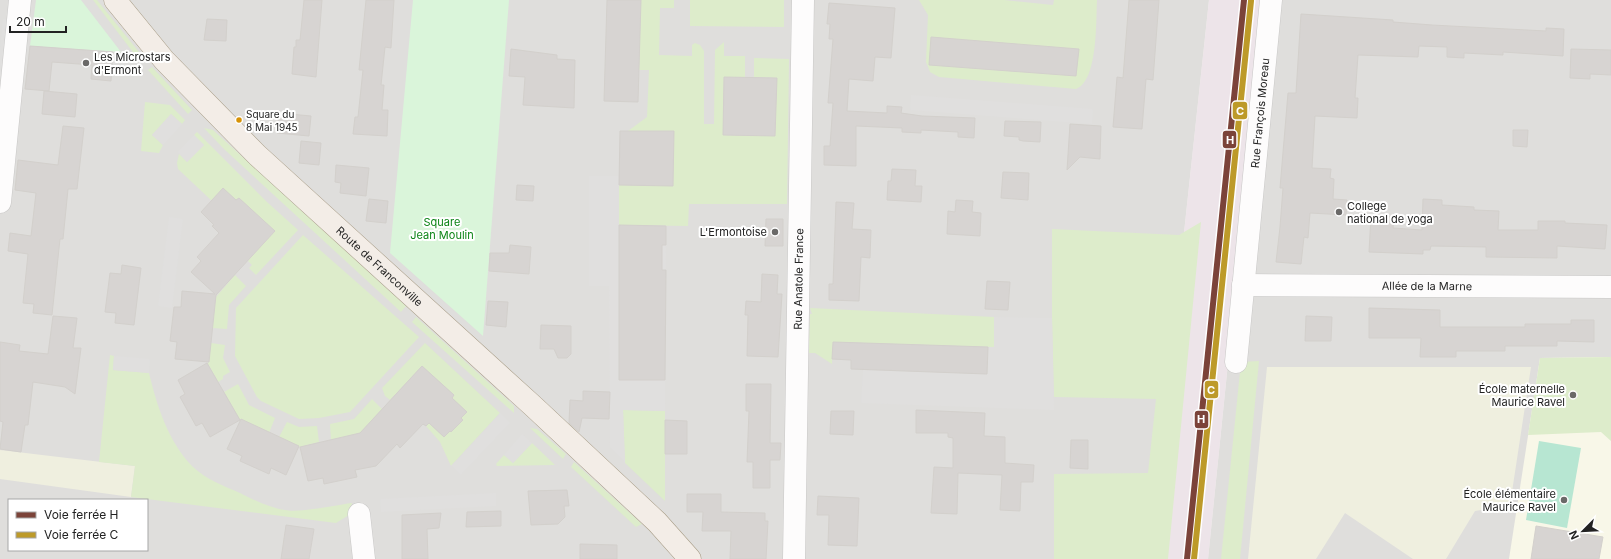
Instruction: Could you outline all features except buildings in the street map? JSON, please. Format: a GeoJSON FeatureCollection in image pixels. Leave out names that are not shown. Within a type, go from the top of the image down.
{"type":"FeatureCollection","features":[{"type":"Feature","properties":{"kind":"main road","name":"Route de Franconville"},"geometry":{"type":"LineString","coordinates":[[115,0],[164,60],[257,155],[533,406],[657,522],[690,559]]}},
{"type":"Feature","properties":{"kind":"main road","name":"Route de Franconville"},"geometry":{"type":"LineString","coordinates":[[657,522],[706,559]]}},
{"type":"Feature","properties":{"kind":"street"},"geometry":{"type":"LineString","coordinates":[[0,202],[20,0]]}},
{"type":"Feature","properties":{"kind":"street","name":"Rue Anatole France"},"geometry":{"type":"LineString","coordinates":[[794,559],[803,0]]}},
{"type":"Feature","properties":{"kind":"street","name":"Rue François Moreau"},"geometry":{"type":"LineString","coordinates":[[1243,285],[1271,0]]}},
{"type":"Feature","properties":{"kind":"street"},"geometry":{"type":"LineString","coordinates":[[1236,362],[1243,285]]}},
{"type":"Feature","properties":{"kind":"street","name":"Allée de la Marne"},"geometry":{"type":"LineString","coordinates":[[1243,285],[1611,287]]}},
{"type":"Feature","properties":{"kind":"street"},"geometry":{"type":"LineString","coordinates":[[359,514],[364,559]]}},
{"type":"Feature","properties":{"kind":"shaded area"},"geometry":{"type":"Polygon","coordinates":[[[0,0],[1209,0],[1149,559],[0,559],[0,0]]]}},
{"type":"Feature","properties":{"kind":"shaded area"},"geometry":{"type":"Polygon","coordinates":[[[1209,0],[1265,0],[1208,559],[1149,559],[1209,0]]]}},
{"type":"Feature","properties":{"kind":"shaded area"},"geometry":{"type":"Polygon","coordinates":[[[1265,0],[1611,0],[1611,559],[1208,559],[1265,0]]]}},
{"type":"Feature","properties":{"kind":"shaded area"},"geometry":{"type":"Polygon","coordinates":[[[3,19],[8,19],[0,106],[0,47],[3,19]]]}},
{"type":"Feature","properties":{"kind":"shaded area"},"geometry":{"type":"Polygon","coordinates":[[[911,95],[1093,109],[1092,124],[910,110],[911,95]]]}},
{"type":"Feature","properties":{"kind":"shaded area"},"geometry":{"type":"Polygon","coordinates":[[[171,114],[182,124],[163,145],[152,135],[171,114]]]}},
{"type":"Feature","properties":{"kind":"shaded area"},"geometry":{"type":"Polygon","coordinates":[[[194,135],[204,145],[187,162],[178,152],[194,135]]]}},
{"type":"Feature","properties":{"kind":"shaded area"},"geometry":{"type":"Polygon","coordinates":[[[589,176],[619,176],[619,225],[666,226],[665,411],[623,410],[625,463],[610,447],[609,286],[589,286],[589,176]]]}},
{"type":"Feature","properties":{"kind":"shaded area"},"geometry":{"type":"Polygon","coordinates":[[[169,217],[183,219],[172,308],[158,306],[169,217]]]}},
{"type":"Feature","properties":{"kind":"shaded area"},"geometry":{"type":"Polygon","coordinates":[[[994,317],[1052,318],[1054,410],[861,403],[863,370],[986,374],[988,347],[994,347],[994,317]]]}},
{"type":"Feature","properties":{"kind":"shaded area"},"geometry":{"type":"Polygon","coordinates":[[[114,356],[150,359],[149,373],[113,370],[114,356]]]}},
{"type":"Feature","properties":{"kind":"shaded area","name":"École élémentaire Maurice Ravel"},"geometry":{"type":"Polygon","coordinates":[[[1611,357],[1611,559],[1509,559],[1540,358],[1611,357]]]}},
{"type":"Feature","properties":{"kind":"shaded area"},"geometry":{"type":"Polygon","coordinates":[[[500,413],[510,423],[461,475],[451,466],[500,413]]]}},
{"type":"Feature","properties":{"kind":"shaded area"},"geometry":{"type":"Polygon","coordinates":[[[522,434],[532,443],[513,463],[504,455],[522,434]]]}},
{"type":"Feature","properties":{"kind":"shaded area"},"geometry":{"type":"Polygon","coordinates":[[[496,493],[496,506],[381,512],[380,499],[496,493]]]}},
{"type":"Feature","properties":{"kind":"green space"},"geometry":{"type":"Polygon","coordinates":[[[36,0],[81,0],[121,52],[30,46],[36,0]]]}},
{"type":"Feature","properties":{"kind":"green space"},"geometry":{"type":"Polygon","coordinates":[[[93,0],[97,0],[143,57],[139,60],[93,0]]]}},
{"type":"Feature","properties":{"kind":"green space","name":"Square Jean Moulin"},"geometry":{"type":"Polygon","coordinates":[[[413,0],[509,0],[483,336],[390,253],[413,0]]]}},
{"type":"Feature","properties":{"kind":"green space"},"geometry":{"type":"Polygon","coordinates":[[[641,0],[674,0],[674,8],[660,8],[659,55],[692,56],[692,45],[695,43],[700,45],[704,51],[704,124],[714,124],[715,50],[724,42],[724,56],[745,56],[745,77],[724,77],[723,135],[775,136],[777,78],[754,77],[754,58],[789,59],[787,204],[689,204],[688,226],[619,225],[619,185],[673,185],[674,131],[628,131],[647,117],[649,70],[639,70],[641,0]]]}},
{"type":"Feature","properties":{"kind":"green space"},"geometry":{"type":"Polygon","coordinates":[[[690,0],[784,0],[784,27],[690,26],[690,0]]]}},
{"type":"Feature","properties":{"kind":"green space"},"geometry":{"type":"Polygon","coordinates":[[[919,0],[1004,0],[1053,5],[1054,0],[1097,0],[1096,35],[1092,63],[1088,75],[1083,84],[1076,89],[939,77],[930,72],[926,62],[928,15],[919,0]]]}},
{"type":"Feature","properties":{"kind":"green space"},"geometry":{"type":"Polygon","coordinates":[[[152,67],[192,110],[188,114],[148,70],[152,67]]]}},
{"type":"Feature","properties":{"kind":"green space"},"geometry":{"type":"Polygon","coordinates":[[[145,102],[170,105],[185,120],[182,124],[171,114],[152,135],[163,145],[159,153],[141,151],[145,102]]]}},
{"type":"Feature","properties":{"kind":"green space"},"geometry":{"type":"Polygon","coordinates":[[[204,128],[213,130],[406,306],[401,312],[224,149],[204,128]]]}},
{"type":"Feature","properties":{"kind":"green space"},"geometry":{"type":"Polygon","coordinates":[[[197,132],[267,202],[298,230],[256,275],[249,268],[252,265],[248,261],[274,231],[239,198],[236,200],[212,201],[178,169],[177,163],[179,154],[187,162],[204,145],[194,135],[197,132]]]}},
{"type":"Feature","properties":{"kind":"green space"},"geometry":{"type":"Polygon","coordinates":[[[1201,222],[1168,559],[1054,559],[1054,474],[1148,473],[1156,399],[1054,397],[1052,229],[1179,235],[1201,222]]]}},
{"type":"Feature","properties":{"kind":"green space"},"geometry":{"type":"Polygon","coordinates":[[[303,235],[419,337],[350,412],[319,418],[299,419],[261,401],[257,397],[235,356],[236,308],[303,235]]]}},
{"type":"Feature","properties":{"kind":"green space"},"geometry":{"type":"Polygon","coordinates":[[[235,275],[246,286],[229,305],[227,329],[212,328],[216,297],[235,275]]]}},
{"type":"Feature","properties":{"kind":"green space"},"geometry":{"type":"Polygon","coordinates":[[[810,308],[994,317],[994,347],[833,342],[832,364],[815,353],[809,353],[810,314],[812,314],[810,308]]]}},
{"type":"Feature","properties":{"kind":"green space"},"geometry":{"type":"Polygon","coordinates":[[[416,317],[514,406],[514,413],[412,322],[416,317]]]}},
{"type":"Feature","properties":{"kind":"green space"},"geometry":{"type":"Polygon","coordinates":[[[211,343],[225,345],[223,358],[230,372],[223,376],[223,379],[218,382],[208,364],[211,343]]]}},
{"type":"Feature","properties":{"kind":"green space"},"geometry":{"type":"Polygon","coordinates":[[[425,343],[500,413],[451,466],[440,442],[426,426],[429,423],[444,437],[463,420],[461,418],[467,412],[452,398],[454,395],[422,366],[390,400],[385,396],[382,388],[425,343]]]}},
{"type":"Feature","properties":{"kind":"green space"},"geometry":{"type":"Polygon","coordinates":[[[110,355],[114,356],[113,370],[149,373],[164,422],[176,446],[192,466],[203,475],[256,501],[285,510],[291,511],[352,503],[349,515],[336,523],[131,497],[135,466],[99,462],[110,355]]]}},
{"type":"Feature","properties":{"kind":"green space","name":"École maternelle Maurice Ravel"},"geometry":{"type":"Polygon","coordinates":[[[1611,357],[1611,441],[1601,432],[1528,435],[1540,358],[1611,357]]]}},
{"type":"Feature","properties":{"kind":"green space"},"geometry":{"type":"Polygon","coordinates":[[[1259,361],[1240,559],[1221,559],[1241,362],[1259,361]]]}},
{"type":"Feature","properties":{"kind":"green space"},"geometry":{"type":"Polygon","coordinates":[[[1267,367],[1531,367],[1510,505],[1475,511],[1446,559],[1413,559],[1345,513],[1316,559],[1248,559],[1267,367]]]}},
{"type":"Feature","properties":{"kind":"green space"},"geometry":{"type":"Polygon","coordinates":[[[238,384],[249,405],[275,418],[269,433],[239,419],[224,392],[238,384]]]}},
{"type":"Feature","properties":{"kind":"green space"},"geometry":{"type":"Polygon","coordinates":[[[372,399],[382,409],[360,433],[331,440],[330,424],[354,419],[372,399]]]}},
{"type":"Feature","properties":{"kind":"green space"},"geometry":{"type":"Polygon","coordinates":[[[623,410],[665,411],[665,501],[625,463],[623,410]]]}},
{"type":"Feature","properties":{"kind":"green space"},"geometry":{"type":"Polygon","coordinates":[[[287,422],[299,427],[317,426],[319,442],[300,447],[279,437],[287,422]]]}},
{"type":"Feature","properties":{"kind":"green space"},"geometry":{"type":"Polygon","coordinates":[[[530,428],[537,429],[566,454],[563,459],[530,428]]]}},
{"type":"Feature","properties":{"kind":"green space"},"geometry":{"type":"Polygon","coordinates":[[[1539,441],[1581,448],[1567,528],[1526,520],[1539,441]]]}},
{"type":"Feature","properties":{"kind":"green space"},"geometry":{"type":"Polygon","coordinates":[[[532,443],[555,465],[497,466],[496,464],[504,455],[513,463],[532,443]]]}},
{"type":"Feature","properties":{"kind":"green space"},"geometry":{"type":"Polygon","coordinates":[[[0,450],[135,466],[131,497],[0,479],[0,450]]]}},
{"type":"Feature","properties":{"kind":"green space"},"geometry":{"type":"Polygon","coordinates":[[[574,462],[642,524],[636,527],[571,467],[574,462]]]}},
{"type":"Feature","properties":{"kind":"rail line","name":"H"},"geometry":{"type":"LineString","coordinates":[[1187,559],[1244,0]]}},
{"type":"Feature","properties":{"kind":"rail line","name":"C"},"geometry":{"type":"LineString","coordinates":[[1194,559],[1251,1]]}},
{"type":"Feature","properties":{"kind":"place","name":"Les Microstars d'Ermont"},"geometry":{"type":"Point","coordinates":[86,63]}},
{"type":"Feature","properties":{"kind":"place","name":"Square du 8 Mai 1945"},"geometry":{"type":"Point","coordinates":[239,120]}},
{"type":"Feature","properties":{"kind":"place","name":"College national de yoga"},"geometry":{"type":"Point","coordinates":[1339,212]}},
{"type":"Feature","properties":{"kind":"place","name":"L'Ermontoise"},"geometry":{"type":"Point","coordinates":[775,232]}},
{"type":"Feature","properties":{"kind":"place","name":"École maternelle Maurice Ravel"},"geometry":{"type":"Point","coordinates":[1573,395]}},
{"type":"Feature","properties":{"kind":"place","name":"École élémentaire Maurice Ravel"},"geometry":{"type":"Point","coordinates":[1564,500]}}]}
